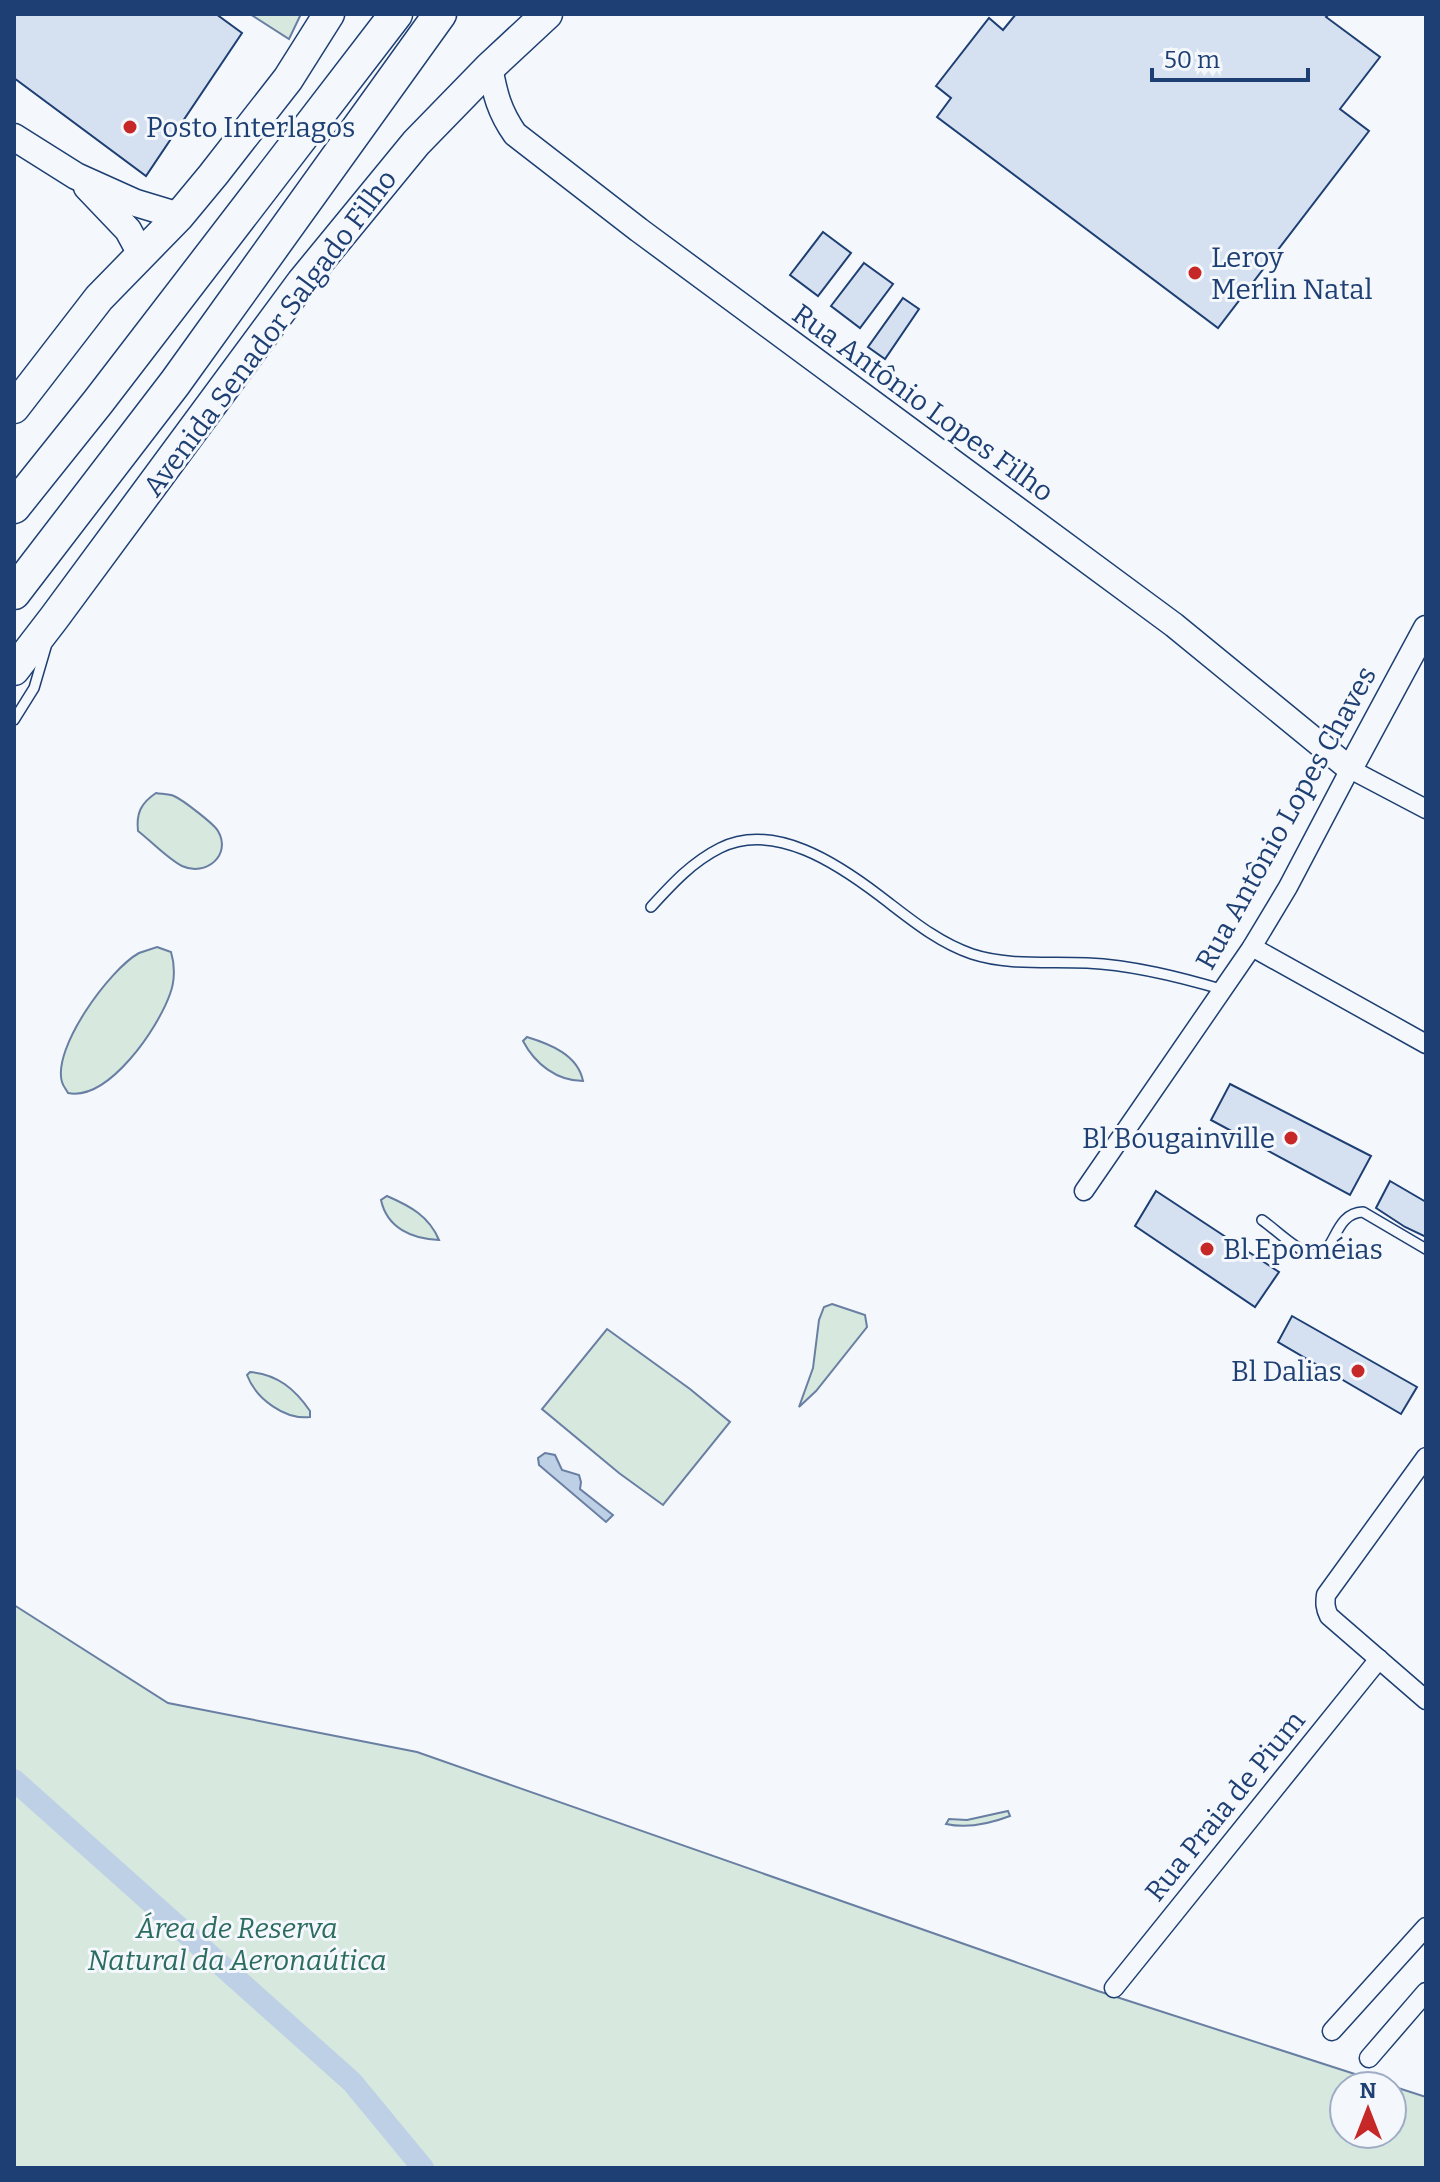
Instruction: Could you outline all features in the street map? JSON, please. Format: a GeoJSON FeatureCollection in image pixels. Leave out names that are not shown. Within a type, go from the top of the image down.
{"type":"FeatureCollection","features":[{"type":"Feature","properties":{"kind":"highway"},"geometry":{"type":"LineString","coordinates":[[14,507],[396,14]]}},
{"type":"Feature","properties":{"kind":"highway","name":"Avenida Senador Salgado Filho"},"geometry":{"type":"LineString","coordinates":[[14,593],[175,383],[440,14]]}},
{"type":"Feature","properties":{"kind":"main road"},"geometry":{"type":"LineString","coordinates":[[14,408],[99,298],[179,216],[288,79],[329,14]]}},
{"type":"Feature","properties":{"kind":"main road","name":"Avenida Senador Salgado Filho"},"geometry":{"type":"LineString","coordinates":[[14,670],[302,282],[416,143],[547,14]]}},
{"type":"Feature","properties":{"kind":"main road"},"geometry":{"type":"LineString","coordinates":[[14,137],[76,176],[136,203],[179,216]]}},
{"type":"Feature","properties":{"kind":"main road"},"geometry":{"type":"LineString","coordinates":[[76,176],[118,218],[141,254]]}},
{"type":"Feature","properties":{"kind":"street","name":"Rua Antônio Lopes Filho"},"geometry":{"type":"LineString","coordinates":[[490,67],[502,116],[515,134],[639,230],[1174,625],[1350,769]]}},
{"type":"Feature","properties":{"kind":"street","name":"Rua Antônio Lopes Chaves"},"geometry":{"type":"LineString","coordinates":[[1084,1191],[1252,947],[1288,887],[1426,628]]}},
{"type":"Feature","properties":{"kind":"street"},"geometry":{"type":"LineString","coordinates":[[1350,769],[1426,809]]}},
{"type":"Feature","properties":{"kind":"street"},"geometry":{"type":"LineString","coordinates":[[1252,947],[1426,1044]]}},
{"type":"Feature","properties":{"kind":"street"},"geometry":{"type":"LineString","coordinates":[[1426,1457],[1326,1595],[1325,1609],[1329,1616],[1426,1700]]}},
{"type":"Feature","properties":{"kind":"street","name":"Rua Praia de Pium"},"geometry":{"type":"LineString","coordinates":[[1114,1988],[1379,1659]]}},
{"type":"Feature","properties":{"kind":"street"},"geometry":{"type":"LineString","coordinates":[[1332,2031],[1426,1927]]}},
{"type":"Feature","properties":{"kind":"street"},"geometry":{"type":"LineString","coordinates":[[1369,2058],[1426,1992]]}},
{"type":"Feature","properties":{"kind":"lane"},"geometry":{"type":"LineString","coordinates":[[14,720],[34,688],[54,618]]}},
{"type":"Feature","properties":{"kind":"lane"},"geometry":{"type":"LineString","coordinates":[[651,907],[688,868],[723,846],[750,839],[771,840],[793,846],[859,880],[923,929],[971,953],[996,960],[1123,966],[1224,990]]}},
{"type":"Feature","properties":{"kind":"lane"},"geometry":{"type":"LineString","coordinates":[[1262,1220],[1307,1253],[1317,1255],[1328,1250],[1345,1218],[1353,1212],[1363,1212],[1426,1249]]}},
{"type":"Feature","properties":{"kind":"green space"},"geometry":{"type":"Polygon","coordinates":[[[250,14],[301,14],[289,39],[250,14]]]}},
{"type":"Feature","properties":{"kind":"green space"},"geometry":{"type":"Polygon","coordinates":[[[156,793],[178,798],[218,831],[222,848],[214,862],[200,869],[182,866],[138,831],[141,809],[156,793]]]}},
{"type":"Feature","properties":{"kind":"green space"},"geometry":{"type":"Polygon","coordinates":[[[157,947],[171,952],[174,973],[170,994],[155,1025],[130,1059],[100,1086],[84,1092],[68,1093],[62,1082],[61,1067],[74,1030],[113,975],[139,953],[157,947]]]}},
{"type":"Feature","properties":{"kind":"green space"},"geometry":{"type":"Polygon","coordinates":[[[527,1037],[554,1047],[569,1057],[583,1081],[564,1078],[540,1064],[523,1041],[527,1037]]]}},
{"type":"Feature","properties":{"kind":"green space"},"geometry":{"type":"Polygon","coordinates":[[[387,1196],[418,1213],[430,1224],[439,1240],[410,1234],[395,1225],[381,1200],[387,1196]]]}},
{"type":"Feature","properties":{"kind":"green space"},"geometry":{"type":"Polygon","coordinates":[[[832,1304],[865,1315],[867,1327],[816,1391],[799,1407],[813,1368],[819,1320],[824,1307],[832,1304]]]}},
{"type":"Feature","properties":{"kind":"green space"},"geometry":{"type":"Polygon","coordinates":[[[607,1329],[730,1422],[663,1505],[542,1409],[607,1329]]]}},
{"type":"Feature","properties":{"kind":"green space"},"geometry":{"type":"Polygon","coordinates":[[[250,1372],[269,1376],[292,1390],[310,1411],[310,1417],[291,1415],[264,1400],[251,1384],[247,1375],[250,1372]]]}},
{"type":"Feature","properties":{"kind":"green space","name":"Área de Reserva Natural da Aeronaútica"},"geometry":{"type":"Polygon","coordinates":[[[14,1605],[168,1703],[417,1752],[1098,1991],[1342,2070],[1328,2070],[1328,2150],[1408,2150],[1408,2091],[1426,2097],[1426,2168],[14,2168],[14,1605]]]}},
{"type":"Feature","properties":{"kind":"green space"},"geometry":{"type":"Polygon","coordinates":[[[1008,1811],[1010,1816],[986,1823],[970,1826],[946,1824],[949,1819],[967,1820],[1008,1811]]]}},
{"type":"Feature","properties":{"kind":"water"},"geometry":{"type":"Polygon","coordinates":[[[545,1453],[555,1455],[562,1470],[579,1475],[580,1489],[613,1515],[606,1522],[539,1465],[538,1458],[545,1453]]]}},
{"type":"Feature","properties":{"kind":"building","name":"Posto Interlagos"},"geometry":{"type":"Polygon","coordinates":[[[14,14],[216,14],[242,33],[146,176],[14,78],[14,14]]]}},
{"type":"Feature","properties":{"kind":"building","name":"Leroy Merlin Natal"},"geometry":{"type":"Polygon","coordinates":[[[1016,14],[1329,14],[1326,17],[1380,57],[1340,109],[1369,131],[1218,328],[937,117],[951,98],[936,86],[989,18],[1003,30],[1016,14]]]}},
{"type":"Feature","properties":{"kind":"building"},"geometry":{"type":"Polygon","coordinates":[[[823,232],[851,253],[818,296],[790,275],[823,232]]]}},
{"type":"Feature","properties":{"kind":"building"},"geometry":{"type":"Polygon","coordinates":[[[864,263],[893,284],[860,328],[831,306],[864,263]]]}},
{"type":"Feature","properties":{"kind":"building"},"geometry":{"type":"Polygon","coordinates":[[[903,298],[919,309],[885,359],[868,347],[903,298]]]}},
{"type":"Feature","properties":{"kind":"building","name":"Bl Bougainville"},"geometry":{"type":"Polygon","coordinates":[[[1230,1084],[1371,1156],[1350,1195],[1211,1120],[1230,1084]]]}},
{"type":"Feature","properties":{"kind":"building"},"geometry":{"type":"Polygon","coordinates":[[[1390,1181],[1426,1202],[1426,1237],[1376,1208],[1390,1181]]]}},
{"type":"Feature","properties":{"kind":"building","name":"Bl Epoméias"},"geometry":{"type":"Polygon","coordinates":[[[1156,1191],[1279,1272],[1255,1307],[1135,1226],[1156,1191]]]}},
{"type":"Feature","properties":{"kind":"building","name":"Bl Dalias"},"geometry":{"type":"Polygon","coordinates":[[[1292,1316],[1417,1387],[1401,1414],[1278,1342],[1292,1316]]]}},
{"type":"Feature","properties":{"kind":"waterway"},"geometry":{"type":"LineString","coordinates":[[14,1780],[352,2082],[423,2168]]}},
{"type":"Feature","properties":{"kind":"place","name":"Posto Interlagos"},"geometry":{"type":"Point","coordinates":[130,127]}},
{"type":"Feature","properties":{"kind":"place","name":"Leroy Merlin Natal"},"geometry":{"type":"Point","coordinates":[1195,273]}},
{"type":"Feature","properties":{"kind":"place","name":"Bl Bougainville"},"geometry":{"type":"Point","coordinates":[1291,1138]}},
{"type":"Feature","properties":{"kind":"place","name":"Bl Epoméias"},"geometry":{"type":"Point","coordinates":[1207,1249]}},
{"type":"Feature","properties":{"kind":"place","name":"Bl Dalias"},"geometry":{"type":"Point","coordinates":[1358,1371]}}]}
